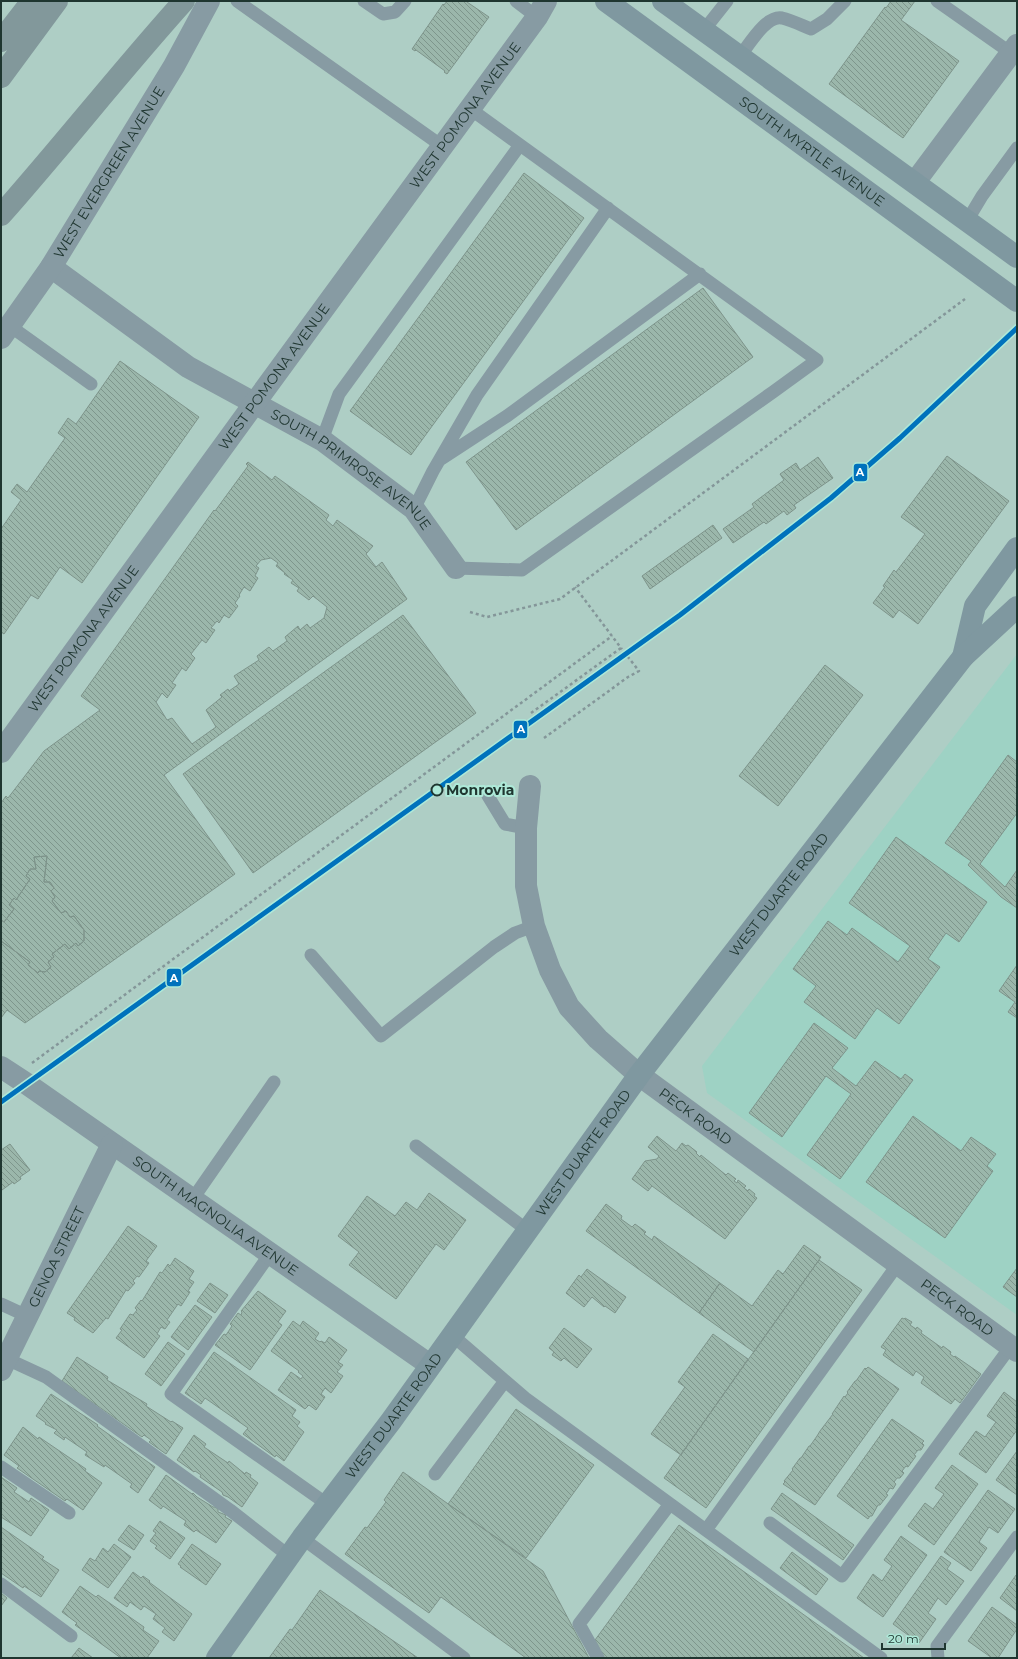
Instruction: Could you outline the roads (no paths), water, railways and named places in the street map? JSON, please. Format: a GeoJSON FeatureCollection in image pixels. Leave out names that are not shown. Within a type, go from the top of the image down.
{"type":"FeatureCollection","features":[{"type":"Feature","properties":{"kind":"highway"},"geometry":{"type":"LineString","coordinates":[[1,41],[32,1]]}},
{"type":"Feature","properties":{"kind":"highway"},"geometry":{"type":"LineString","coordinates":[[1,77],[57,1]]}},
{"type":"Feature","properties":{"kind":"highway"},"geometry":{"type":"LineString","coordinates":[[1,215],[46,164],[147,42],[184,1]]}},
{"type":"Feature","properties":{"kind":"main road","name":"SOUTH MYRTLE AVENUE"},"geometry":{"type":"LineString","coordinates":[[606,1],[1017,301]]}},
{"type":"Feature","properties":{"kind":"main road"},"geometry":{"type":"LineString","coordinates":[[664,1],[1017,257]]}},
{"type":"Feature","properties":{"kind":"main road","name":"WEST DUARTE ROAD"},"geometry":{"type":"LineString","coordinates":[[963,657],[976,606],[1017,548]]}},
{"type":"Feature","properties":{"kind":"main road","name":"WEST DUARTE ROAD"},"geometry":{"type":"LineString","coordinates":[[217,1658],[302,1538],[391,1421],[526,1230],[588,1147],[639,1075],[963,657],[1017,607]]}},
{"type":"Feature","properties":{"kind":"street","name":"WEST EVERGREEN AVENUE"},"geometry":{"type":"LineString","coordinates":[[5,332],[51,267],[174,66],[209,1]]}},
{"type":"Feature","properties":{"kind":"street","name":"WEST POMONA AVENUE"},"geometry":{"type":"LineString","coordinates":[[1,752],[542,9]]}},
{"type":"Feature","properties":{"kind":"street"},"geometry":{"type":"LineString","coordinates":[[915,182],[1015,48]]}},
{"type":"Feature","properties":{"kind":"street","name":"SOUTH PRIMROSE AVENUE"},"geometry":{"type":"LineString","coordinates":[[51,267],[188,367],[322,440],[414,509],[456,568]]}},
{"type":"Feature","properties":{"kind":"street","name":"PECK ROAD"},"geometry":{"type":"LineString","coordinates":[[530,786],[526,828],[526,886],[534,926],[550,970],[569,1006],[598,1039],[639,1075],[1014,1349]]}},
{"type":"Feature","properties":{"kind":"street","name":"SOUTH MAGNOLIA AVENUE"},"geometry":{"type":"LineString","coordinates":[[1,1068],[27,1084],[430,1365]]}},
{"type":"Feature","properties":{"kind":"street","name":"GENOA STREET"},"geometry":{"type":"LineString","coordinates":[[4,1365],[112,1144]]}},
{"type":"Feature","properties":{"kind":"lane"},"geometry":{"type":"LineString","coordinates":[[237,1],[442,146]]}},
{"type":"Feature","properties":{"kind":"lane"},"geometry":{"type":"LineString","coordinates":[[364,1],[383,14],[395,12],[405,1]]}},
{"type":"Feature","properties":{"kind":"lane"},"geometry":{"type":"LineString","coordinates":[[516,1],[542,9]]}},
{"type":"Feature","properties":{"kind":"lane"},"geometry":{"type":"LineString","coordinates":[[704,30],[727,1]]}},
{"type":"Feature","properties":{"kind":"lane"},"geometry":{"type":"LineString","coordinates":[[740,56],[757,33],[770,19],[780,17],[811,29],[827,19],[845,1]]}},
{"type":"Feature","properties":{"kind":"lane"},"geometry":{"type":"LineString","coordinates":[[937,1],[1015,48]]}},
{"type":"Feature","properties":{"kind":"lane"},"geometry":{"type":"LineString","coordinates":[[456,568],[522,570],[817,360],[469,108]]}},
{"type":"Feature","properties":{"kind":"lane"},"geometry":{"type":"LineString","coordinates":[[322,440],[339,394],[520,145]]}},
{"type":"Feature","properties":{"kind":"lane"},"geometry":{"type":"LineString","coordinates":[[967,221],[982,196],[1017,148]]}},
{"type":"Feature","properties":{"kind":"lane"},"geometry":{"type":"LineString","coordinates":[[414,509],[439,460],[477,395],[608,208]]}},
{"type":"Feature","properties":{"kind":"lane"},"geometry":{"type":"LineString","coordinates":[[439,460],[507,416],[700,274]]}},
{"type":"Feature","properties":{"kind":"lane"},"geometry":{"type":"LineString","coordinates":[[5,332],[91,384]]}},
{"type":"Feature","properties":{"kind":"lane"},"geometry":{"type":"LineString","coordinates":[[488,796],[505,824],[526,828]]}},
{"type":"Feature","properties":{"kind":"lane"},"geometry":{"type":"LineString","coordinates":[[311,955],[381,1036],[494,947],[515,933],[534,926]]}},
{"type":"Feature","properties":{"kind":"lane"},"geometry":{"type":"LineString","coordinates":[[192,1200],[274,1082]]}},
{"type":"Feature","properties":{"kind":"lane"},"geometry":{"type":"LineString","coordinates":[[416,1146],[526,1230]]}},
{"type":"Feature","properties":{"kind":"lane"},"geometry":{"type":"LineString","coordinates":[[270,1254],[171,1394],[327,1504]]}},
{"type":"Feature","properties":{"kind":"lane"},"geometry":{"type":"LineString","coordinates":[[706,1530],[898,1264]]}},
{"type":"Feature","properties":{"kind":"lane"},"geometry":{"type":"LineString","coordinates":[[1,1304],[28,1316]]}},
{"type":"Feature","properties":{"kind":"lane"},"geometry":{"type":"LineString","coordinates":[[452,1335],[525,1398],[881,1658]]}},
{"type":"Feature","properties":{"kind":"lane"},"geometry":{"type":"LineString","coordinates":[[770,1523],[842,1576],[1014,1349]]}},
{"type":"Feature","properties":{"kind":"lane"},"geometry":{"type":"LineString","coordinates":[[4,1365],[46,1377],[230,1510],[289,1556]]}},
{"type":"Feature","properties":{"kind":"lane"},"geometry":{"type":"LineString","coordinates":[[435,1474],[505,1381]]}},
{"type":"Feature","properties":{"kind":"lane"},"geometry":{"type":"LineString","coordinates":[[1,1467],[69,1513]]}},
{"type":"Feature","properties":{"kind":"lane"},"geometry":{"type":"LineString","coordinates":[[598,1658],[579,1624],[670,1504]]}},
{"type":"Feature","properties":{"kind":"lane"},"geometry":{"type":"LineString","coordinates":[[938,1658],[937,1646],[1017,1537]]}},
{"type":"Feature","properties":{"kind":"lane"},"geometry":{"type":"LineString","coordinates":[[302,1538],[464,1658]]}},
{"type":"Feature","properties":{"kind":"lane"},"geometry":{"type":"LineString","coordinates":[[1,1584],[71,1636]]}},
{"type":"Feature","properties":{"kind":"place","name":"Monrovia"},"geometry":{"type":"Point","coordinates":[437,790]}}]}
